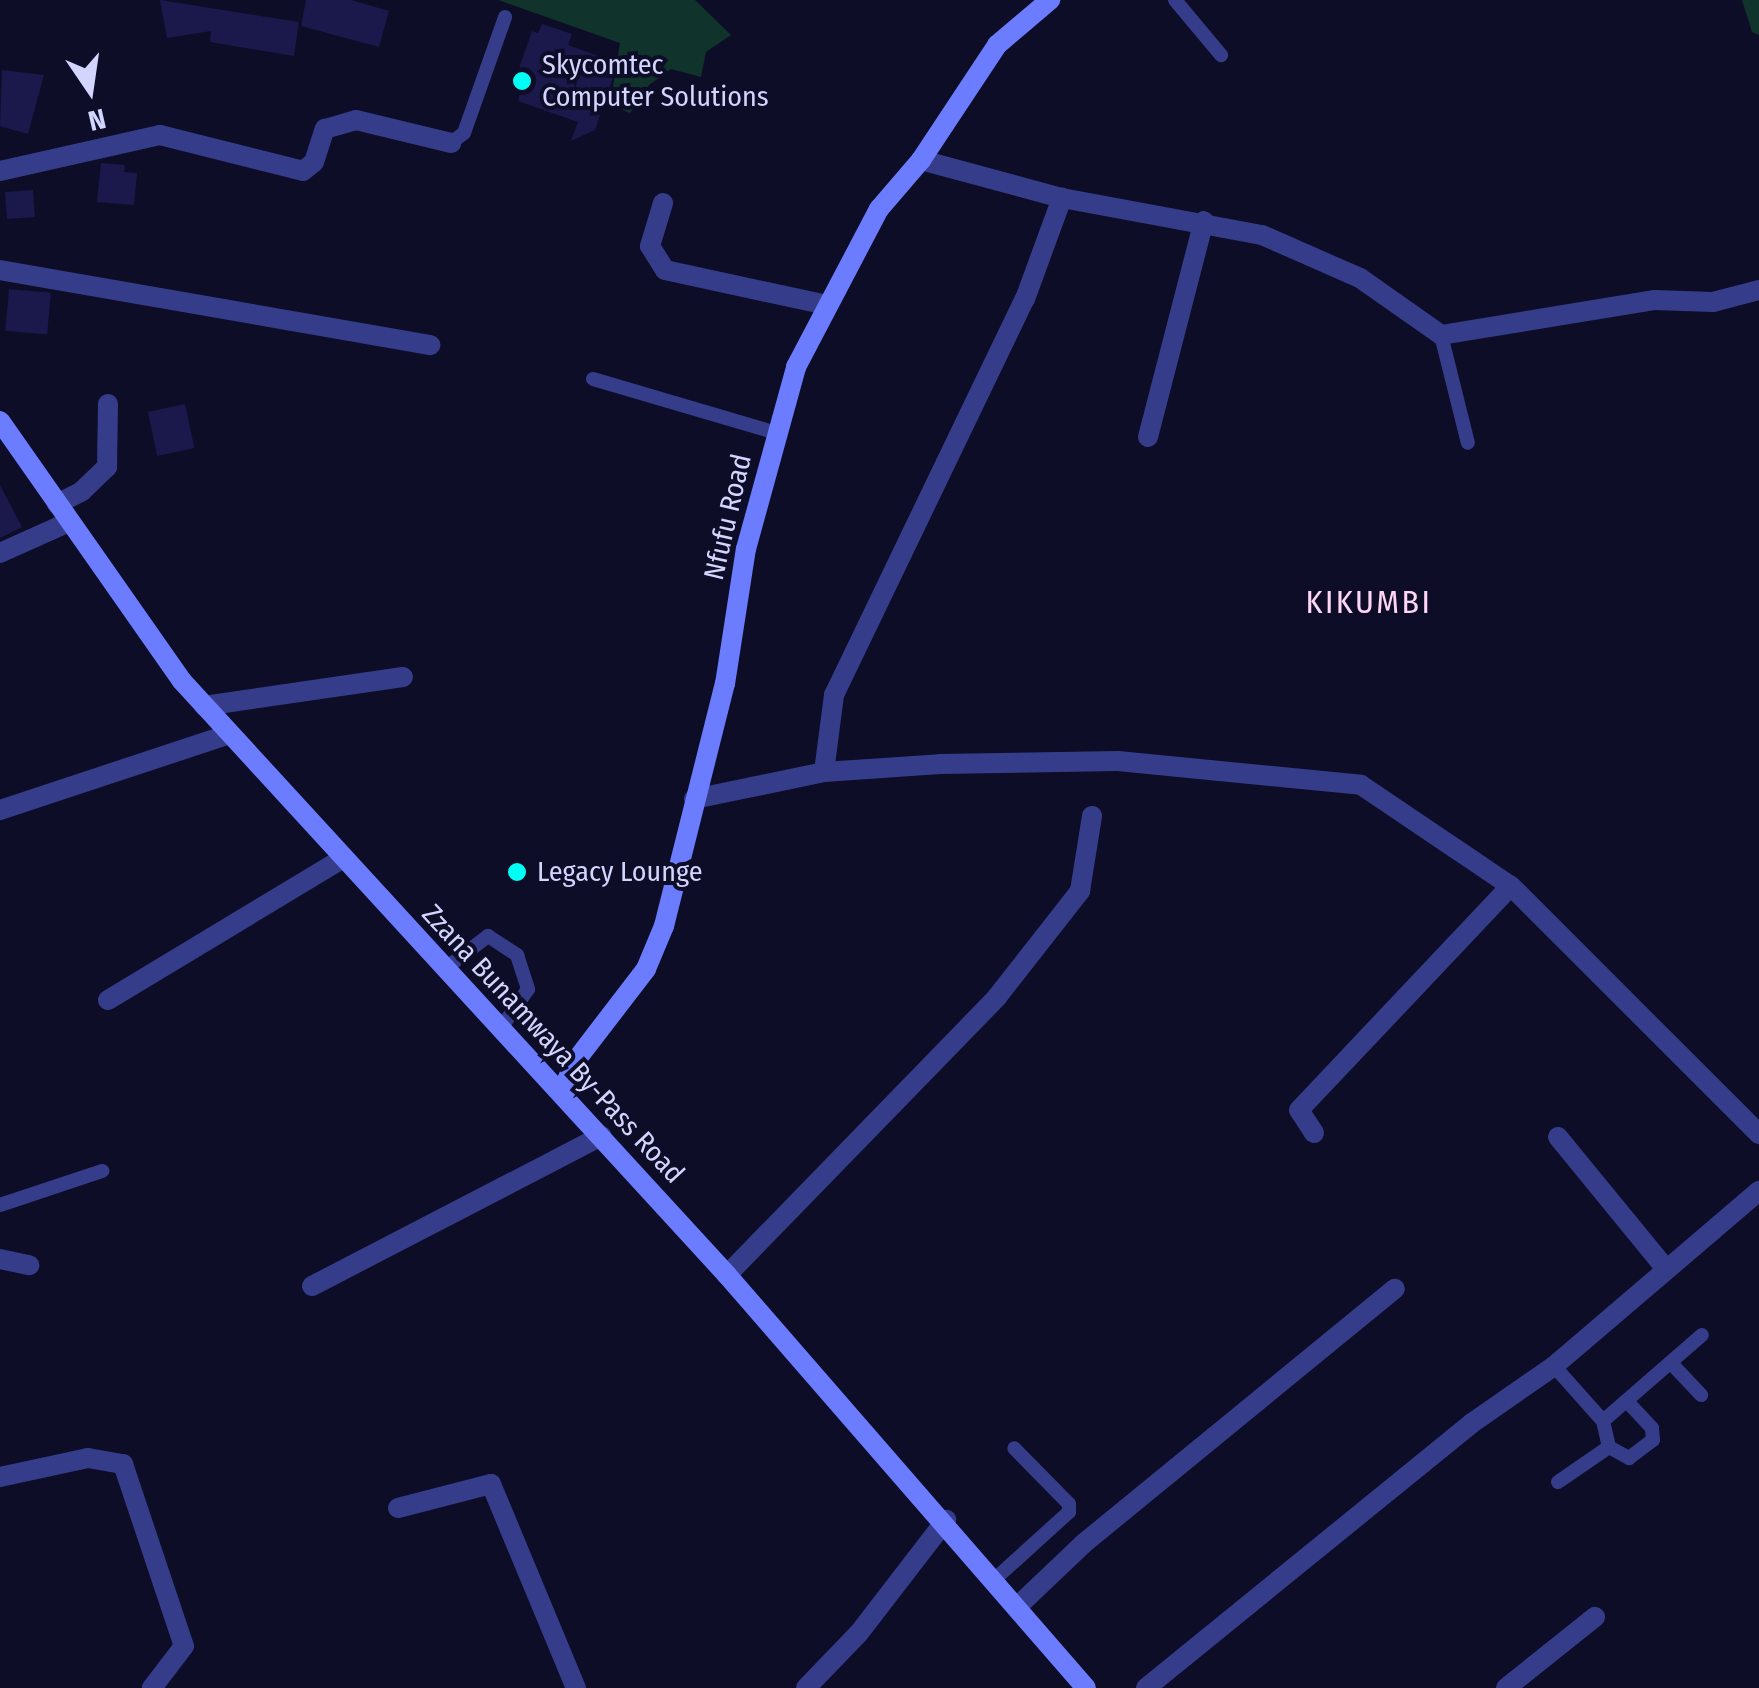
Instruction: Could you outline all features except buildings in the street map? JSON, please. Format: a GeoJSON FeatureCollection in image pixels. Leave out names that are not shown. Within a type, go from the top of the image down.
{"type":"FeatureCollection","features":[{"type":"Feature","properties":{"kind":"street","name":"Nfufu Road"},"geometry":{"type":"LineString","coordinates":[[561,1093],[577,1060],[646,968],[679,876],[724,684],[746,549],[796,367],[879,209],[921,160],[996,45],[1050,0]]}},
{"type":"Feature","properties":{"kind":"street"},"geometry":{"type":"LineString","coordinates":[[0,170],[160,135],[303,172],[314,162],[325,129],[356,120],[451,143]]}},
{"type":"Feature","properties":{"kind":"street"},"geometry":{"type":"LineString","coordinates":[[921,160],[1062,198],[1262,235],[1360,278],[1441,335],[1654,300],[1713,302],[1759,290]]}},
{"type":"Feature","properties":{"kind":"street"},"geometry":{"type":"LineString","coordinates":[[824,772],[834,696],[1025,299],[1062,198]]}},
{"type":"Feature","properties":{"kind":"street"},"geometry":{"type":"LineString","coordinates":[[663,203],[650,246],[665,270],[827,305]]}},
{"type":"Feature","properties":{"kind":"street"},"geometry":{"type":"LineString","coordinates":[[1148,437],[1204,222]]}},
{"type":"Feature","properties":{"kind":"street"},"geometry":{"type":"LineString","coordinates":[[0,270],[432,345]]}},
{"type":"Feature","properties":{"kind":"street"},"geometry":{"type":"LineString","coordinates":[[0,553],[63,513],[107,467],[108,404]]}},
{"type":"Feature","properties":{"kind":"street","name":"Zzana Bunamwaya By-Pass Road"},"geometry":{"type":"LineString","coordinates":[[0,421],[204,706],[728,1275],[946,1520],[1086,1688]]}},
{"type":"Feature","properties":{"kind":"street"},"geometry":{"type":"LineString","coordinates":[[204,706],[403,677]]}},
{"type":"Feature","properties":{"kind":"street"},"geometry":{"type":"LineString","coordinates":[[0,810],[230,734]]}},
{"type":"Feature","properties":{"kind":"street"},"geometry":{"type":"LineString","coordinates":[[694,799],[824,772],[1118,760],[1361,785],[1511,886],[1759,1134]]}},
{"type":"Feature","properties":{"kind":"street"},"geometry":{"type":"LineString","coordinates":[[728,1275],[997,997],[1080,891],[1092,816]]}},
{"type":"Feature","properties":{"kind":"street"},"geometry":{"type":"LineString","coordinates":[[108,1000],[343,858]]}},
{"type":"Feature","properties":{"kind":"street"},"geometry":{"type":"LineString","coordinates":[[1314,1133],[1300,1110],[1376,1040],[1511,886]]}},
{"type":"Feature","properties":{"kind":"street"},"geometry":{"type":"LineString","coordinates":[[312,1286],[601,1136]]}},
{"type":"Feature","properties":{"kind":"street"},"geometry":{"type":"LineString","coordinates":[[1558,1137],[1666,1269]]}},
{"type":"Feature","properties":{"kind":"street"},"geometry":{"type":"LineString","coordinates":[[1146,1688],[1472,1423],[1554,1366],[1759,1191]]}},
{"type":"Feature","properties":{"kind":"street"},"geometry":{"type":"LineString","coordinates":[[0,1259],[29,1265]]}},
{"type":"Feature","properties":{"kind":"street"},"geometry":{"type":"LineString","coordinates":[[1018,1606],[1083,1544],[1395,1289]]}},
{"type":"Feature","properties":{"kind":"street"},"geometry":{"type":"LineString","coordinates":[[0,1476],[88,1458],[122,1464],[184,1646],[152,1688]]}},
{"type":"Feature","properties":{"kind":"street"},"geometry":{"type":"LineString","coordinates":[[398,1508],[490,1484],[576,1688]]}},
{"type":"Feature","properties":{"kind":"street"},"geometry":{"type":"LineString","coordinates":[[806,1688],[859,1633],[946,1520]]}},
{"type":"Feature","properties":{"kind":"street"},"geometry":{"type":"LineString","coordinates":[[1506,1688],[1595,1617]]}},
{"type":"Feature","properties":{"kind":"lane"},"geometry":{"type":"LineString","coordinates":[[1175,0],[1220,55]]}},
{"type":"Feature","properties":{"kind":"lane"},"geometry":{"type":"LineString","coordinates":[[451,143],[464,134],[505,17]]}},
{"type":"Feature","properties":{"kind":"lane"},"geometry":{"type":"LineString","coordinates":[[1441,335],[1468,444]]}},
{"type":"Feature","properties":{"kind":"lane"},"geometry":{"type":"LineString","coordinates":[[592,380],[649,391],[776,434]]}},
{"type":"Feature","properties":{"kind":"lane"},"geometry":{"type":"LineString","coordinates":[[446,968],[488,936],[517,956],[528,989],[501,1028]]}},
{"type":"Feature","properties":{"kind":"lane"},"geometry":{"type":"LineString","coordinates":[[0,1205],[102,1171]]}},
{"type":"Feature","properties":{"kind":"lane"},"geometry":{"type":"LineString","coordinates":[[1603,1420],[1702,1335]]}},
{"type":"Feature","properties":{"kind":"lane"},"geometry":{"type":"LineString","coordinates":[[1672,1363],[1702,1395]]}},
{"type":"Feature","properties":{"kind":"lane"},"geometry":{"type":"LineString","coordinates":[[1554,1366],[1603,1420],[1609,1447],[1629,1458],[1653,1440],[1652,1428],[1628,1402]]}},
{"type":"Feature","properties":{"kind":"lane"},"geometry":{"type":"LineString","coordinates":[[1558,1482],[1609,1447]]}},
{"type":"Feature","properties":{"kind":"lane"},"geometry":{"type":"LineString","coordinates":[[995,1579],[1069,1512],[1068,1504],[1014,1448]]}},
{"type":"Feature","properties":{"kind":"green space"},"geometry":{"type":"Polygon","coordinates":[[[498,0],[695,0],[731,35],[706,52],[701,77],[671,69],[649,85],[630,113],[610,105],[620,43],[498,0]]]}},
{"type":"Feature","properties":{"kind":"green space"},"geometry":{"type":"Polygon","coordinates":[[[1742,0],[1759,0],[1759,35],[1752,32],[1742,0]]]}},
{"type":"Feature","properties":{"kind":"place","name":"Skycomtec Computer Solutions"},"geometry":{"type":"Point","coordinates":[522,81]}},
{"type":"Feature","properties":{"kind":"place","name":"Legacy Lounge"},"geometry":{"type":"Point","coordinates":[517,872]}},
{"type":"Feature","properties":{"kind":"district","name":"KIKUMBI"},"geometry":{"type":"Point","coordinates":[1369,602]}}]}
